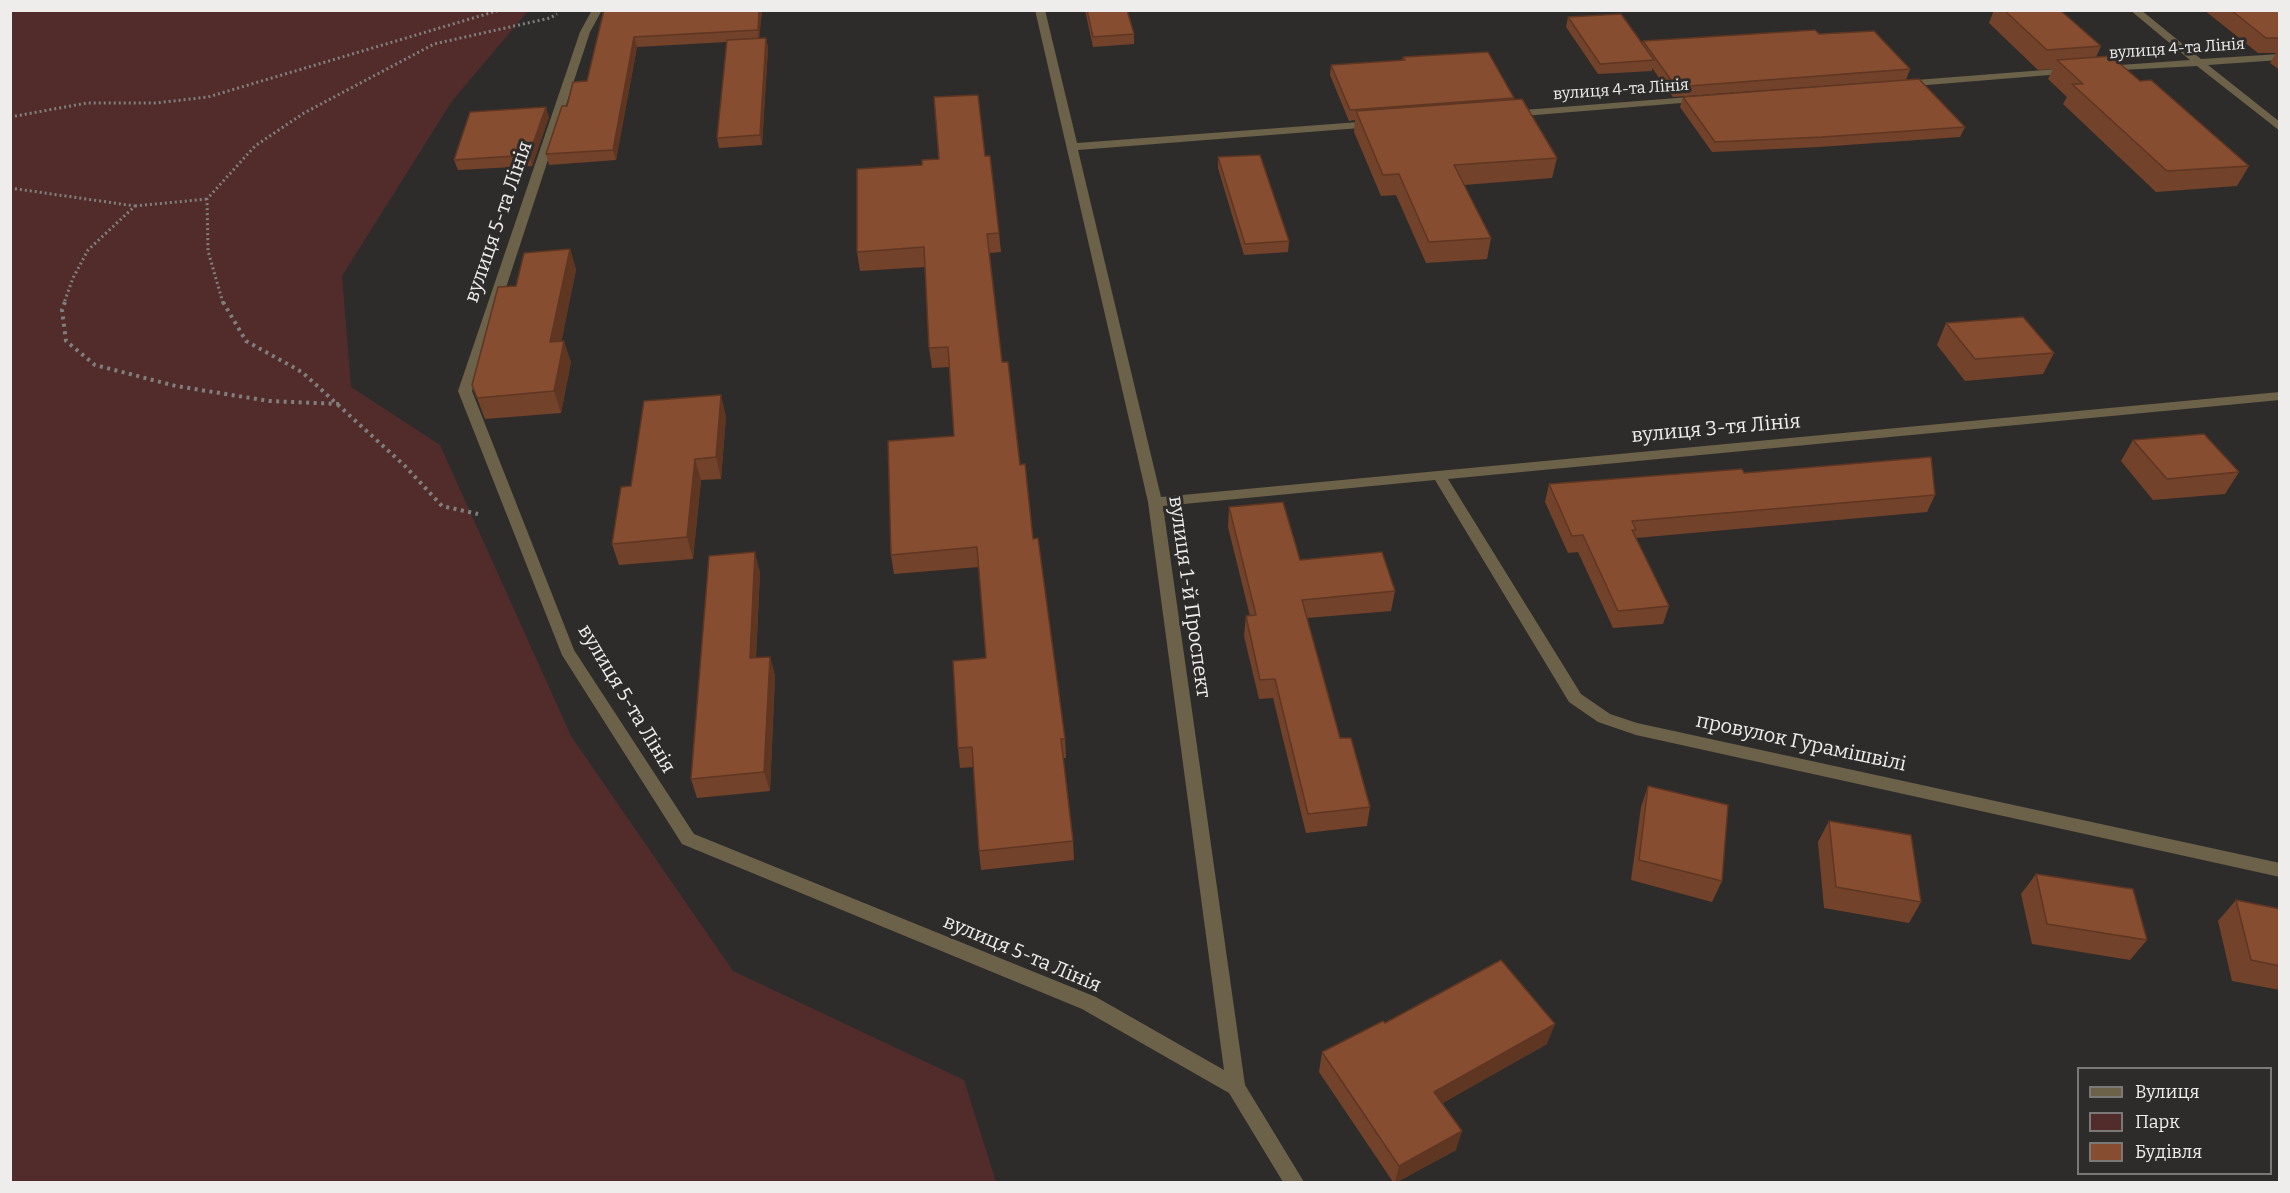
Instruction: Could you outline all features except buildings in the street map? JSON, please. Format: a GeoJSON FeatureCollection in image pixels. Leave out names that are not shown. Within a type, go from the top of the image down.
{"type":"FeatureCollection","features":[{"type":"Feature","properties":{"kind":"street","name":"вулиця 5-та Лінія"},"geometry":{"type":"LineString","coordinates":[[597,10],[585,32],[465,391],[567,651],[688,839],[1089,1004],[1236,1087]]}},
{"type":"Feature","properties":{"kind":"street","name":"вулиця 1-й Проспект"},"geometry":{"type":"LineString","coordinates":[[1040,10],[1155,502],[1236,1087],[1294,1182]]}},
{"type":"Feature","properties":{"kind":"street"},"geometry":{"type":"LineString","coordinates":[[2133,10],[2280,128]]}},
{"type":"Feature","properties":{"kind":"street","name":"вулиця 4-та Лінія"},"geometry":{"type":"LineString","coordinates":[[2088,70],[2280,57]]}},
{"type":"Feature","properties":{"kind":"street"},"geometry":{"type":"LineString","coordinates":[[1897,84],[2076,71]]}},
{"type":"Feature","properties":{"kind":"street","name":"вулиця 4-та Лінія"},"geometry":{"type":"LineString","coordinates":[[1502,114],[1717,98]]}},
{"type":"Feature","properties":{"kind":"street"},"geometry":{"type":"LineString","coordinates":[[1072,147],[1383,123]]}},
{"type":"Feature","properties":{"kind":"street","name":"вулиця 3-тя Лінія"},"geometry":{"type":"LineString","coordinates":[[1155,502],[2280,396]]}},
{"type":"Feature","properties":{"kind":"street","name":"провулок Гурамішвілі"},"geometry":{"type":"LineString","coordinates":[[1439,475],[1575,698],[1604,718],[1636,729],[2280,870]]}},
{"type":"Feature","properties":{"kind":"path"},"geometry":{"type":"LineString","coordinates":[[10,117],[87,104],[156,103],[208,97],[500,10]]}},
{"type":"Feature","properties":{"kind":"path"},"geometry":{"type":"LineString","coordinates":[[10,188],[52,192],[135,206],[207,199],[255,146],[304,113],[375,73],[434,44],[550,18],[563,10]]}},
{"type":"Feature","properties":{"kind":"path"},"geometry":{"type":"LineString","coordinates":[[207,199],[208,251],[222,302],[246,340],[302,372],[340,404],[442,506],[517,524]]}},
{"type":"Feature","properties":{"kind":"path"},"geometry":{"type":"LineString","coordinates":[[135,206],[88,250],[73,278],[62,310],[66,341],[95,365],[176,386],[268,401],[340,404]]}},
{"type":"Feature","properties":{"kind":"green space"},"geometry":{"type":"Polygon","coordinates":[[[10,11],[528,11],[452,101],[342,276],[351,387],[440,445],[571,736],[733,971],[964,1080],[996,1182],[11,1182],[10,11]]]}}]}
